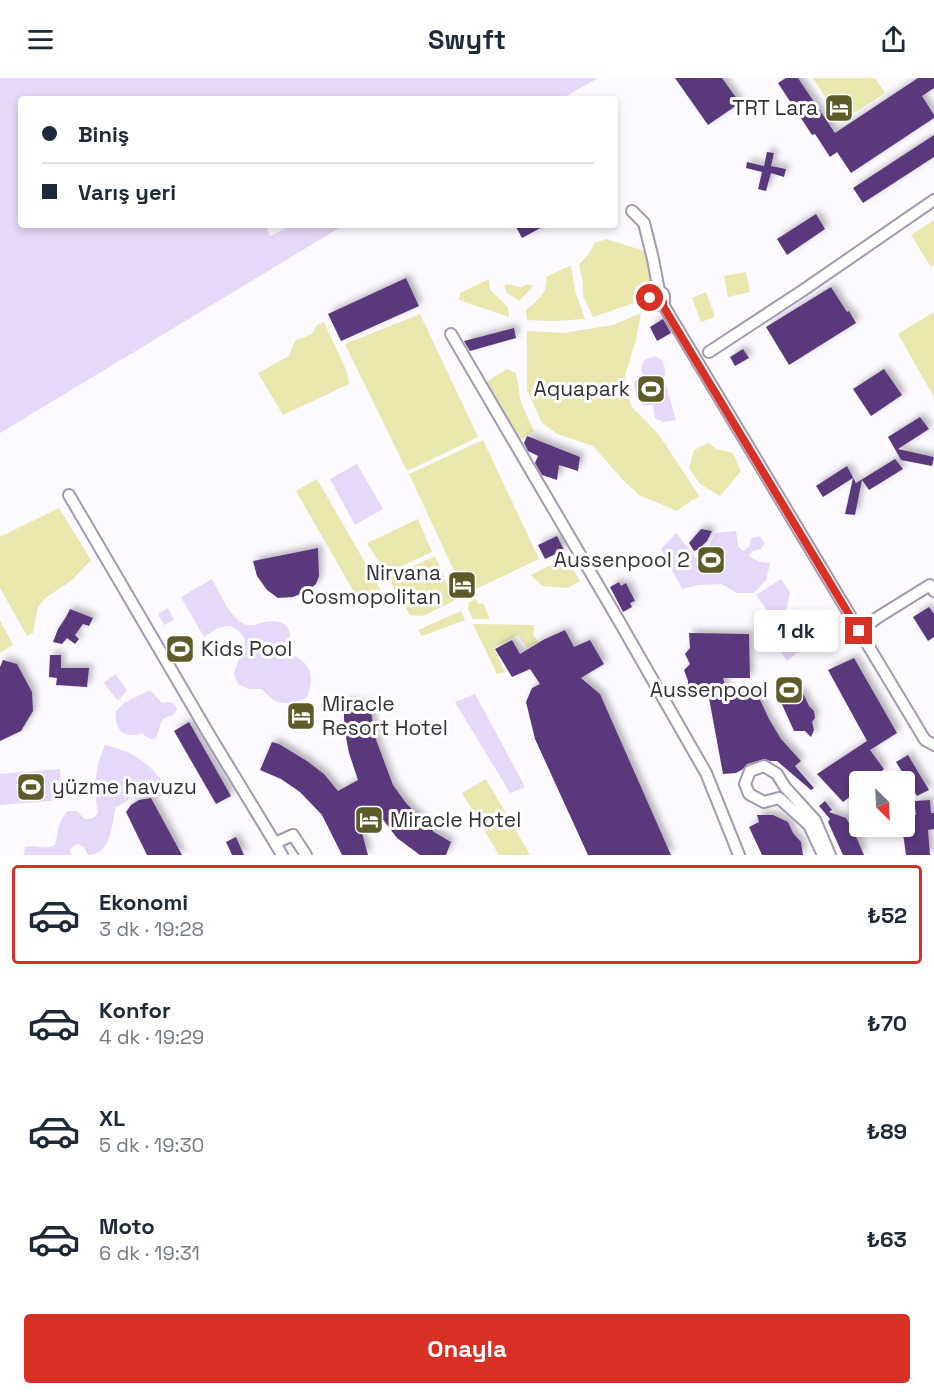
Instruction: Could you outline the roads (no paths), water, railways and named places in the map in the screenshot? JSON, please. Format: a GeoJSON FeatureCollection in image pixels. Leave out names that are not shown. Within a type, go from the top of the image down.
{"type":"FeatureCollection","features":[{"type":"Feature","properties":{"kind":"street"},"geometry":{"type":"LineString","coordinates":[[709,352],[934,200]]}},
{"type":"Feature","properties":{"kind":"street"},"geometry":{"type":"LineString","coordinates":[[632,211],[644,223],[659,291],[664,295],[663,306],[925,740],[934,745]]}},
{"type":"Feature","properties":{"kind":"street"},"geometry":{"type":"LineString","coordinates":[[451,334],[706,773],[739,855]]}},
{"type":"Feature","properties":{"kind":"street"},"geometry":{"type":"LineString","coordinates":[[69,495],[282,855]]}},
{"type":"Feature","properties":{"kind":"street"},"geometry":{"type":"LineString","coordinates":[[859,631],[930,585],[934,591]]}},
{"type":"Feature","properties":{"kind":"street"},"geometry":{"type":"LineString","coordinates":[[823,855],[809,825],[779,798],[764,802],[749,794],[745,784],[750,771],[764,766],[777,774],[785,787],[814,820],[830,855]]}},
{"type":"Feature","properties":{"kind":"street"},"geometry":{"type":"LineString","coordinates":[[275,843],[293,835],[306,855]]}},
{"type":"Feature","properties":{"kind":"place","name":"TRT Lara"},"geometry":{"type":"Point","coordinates":[839,108]}},
{"type":"Feature","properties":{"kind":"place","name":"Aquapark"},"geometry":{"type":"Point","coordinates":[651,389]}},
{"type":"Feature","properties":{"kind":"place","name":"Aussenpool 2"},"geometry":{"type":"Point","coordinates":[711,560]}},
{"type":"Feature","properties":{"kind":"place","name":"Nirvana Cosmopolitan"},"geometry":{"type":"Point","coordinates":[462,585]}},
{"type":"Feature","properties":{"kind":"place","name":"Kids Pool"},"geometry":{"type":"Point","coordinates":[180,649]}},
{"type":"Feature","properties":{"kind":"place","name":"Aussenpool"},"geometry":{"type":"Point","coordinates":[789,690]}},
{"type":"Feature","properties":{"kind":"place","name":"Miracle Resort Hotel"},"geometry":{"type":"Point","coordinates":[301,716]}},
{"type":"Feature","properties":{"kind":"place","name":"yüzme havuzu"},"geometry":{"type":"Point","coordinates":[31,787]}},
{"type":"Feature","properties":{"kind":"place","name":"Miracle Hotel"},"geometry":{"type":"Point","coordinates":[369,820]}}]}
